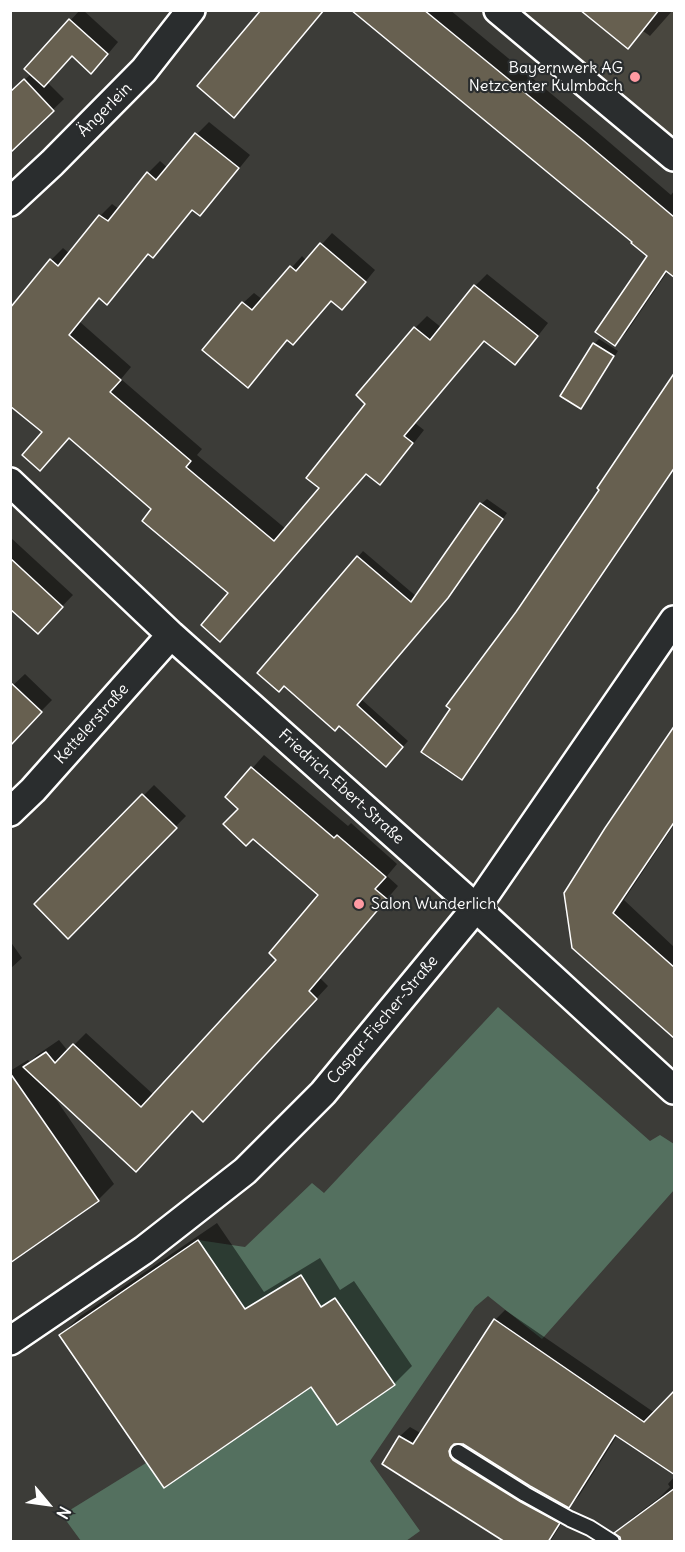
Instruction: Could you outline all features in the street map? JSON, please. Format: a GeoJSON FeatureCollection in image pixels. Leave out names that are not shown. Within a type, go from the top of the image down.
{"type":"FeatureCollection","features":[{"type":"Feature","properties":{"kind":"street","name":"Ängerlein"},"geometry":{"type":"LineString","coordinates":[[10,202],[144,70],[191,10]]}},
{"type":"Feature","properties":{"kind":"street"},"geometry":{"type":"LineString","coordinates":[[498,10],[675,157]]}},
{"type":"Feature","properties":{"kind":"street","name":"Friedrich-Ebert-Straße"},"geometry":{"type":"LineString","coordinates":[[10,482],[171,635],[675,1090]]}},
{"type":"Feature","properties":{"kind":"street","name":"Caspar-Fischer-Straße"},"geometry":{"type":"LineString","coordinates":[[10,1341],[144,1250],[245,1171],[323,1093],[476,908],[675,620]]}},
{"type":"Feature","properties":{"kind":"street","name":"Kettelerstraße"},"geometry":{"type":"LineString","coordinates":[[10,812],[33,790],[171,635]]}},
{"type":"Feature","properties":{"kind":"lane"},"geometry":{"type":"LineString","coordinates":[[458,1452],[525,1494],[612,1542]]}},
{"type":"Feature","properties":{"kind":"shaded area","name":"Bayernwerk AG Netzcenter Kulmbach"},"geometry":{"type":"Polygon","coordinates":[[[517,11],[674,11],[674,144],[517,11]]]}},
{"type":"Feature","properties":{"kind":"green space"},"geometry":{"type":"Polygon","coordinates":[[[498,1007],[650,1141],[660,1135],[674,1144],[674,1190],[542,1339],[488,1296],[475,1307],[370,1461],[420,1531],[406,1541],[81,1541],[62,1515],[146,1463],[59,1335],[198,1240],[245,1247],[312,1183],[324,1193],[498,1007]]]}},
{"type":"Feature","properties":{"kind":"building"},"geometry":{"type":"Polygon","coordinates":[[[261,10],[324,10],[234,118],[197,86],[261,10]]]}},
{"type":"Feature","properties":{"kind":"building"},"geometry":{"type":"Polygon","coordinates":[[[351,10],[424,10],[674,217],[675,215],[675,278],[666,271],[615,346],[595,332],[647,256],[351,10]]]}},
{"type":"Feature","properties":{"kind":"building"},"geometry":{"type":"Polygon","coordinates":[[[580,10],[659,10],[628,49],[580,10]]]}},
{"type":"Feature","properties":{"kind":"building"},"geometry":{"type":"Polygon","coordinates":[[[69,19],[108,54],[91,74],[72,56],[44,87],[24,69],[69,19]]]}},
{"type":"Feature","properties":{"kind":"building"},"geometry":{"type":"Polygon","coordinates":[[[24,79],[54,111],[10,153],[10,92],[24,79]]]}},
{"type":"Feature","properties":{"kind":"building"},"geometry":{"type":"Polygon","coordinates":[[[195,133],[239,168],[200,216],[192,210],[153,258],[148,254],[107,305],[99,298],[69,335],[121,380],[110,392],[191,461],[186,467],[274,541],[319,488],[306,478],[365,404],[356,395],[414,327],[430,340],[474,285],[538,336],[515,365],[484,341],[404,436],[413,443],[380,485],[366,474],[220,642],[201,625],[228,593],[142,521],[151,509],[69,438],[40,471],[22,455],[42,432],[10,406],[10,308],[50,259],[58,266],[99,215],[108,221],[147,172],[156,180],[195,133]]]}},
{"type":"Feature","properties":{"kind":"building"},"geometry":{"type":"Polygon","coordinates":[[[320,243],[366,282],[342,310],[331,301],[293,345],[287,340],[248,388],[202,350],[242,302],[252,310],[290,266],[296,271],[320,243]]]}},
{"type":"Feature","properties":{"kind":"building"},"geometry":{"type":"Polygon","coordinates":[[[593,343],[614,356],[581,409],[560,396],[593,343]]]}},
{"type":"Feature","properties":{"kind":"building"},"geometry":{"type":"Polygon","coordinates":[[[675,372],[675,467],[462,780],[421,752],[450,709],[446,706],[516,612],[599,490],[597,488],[675,372]]]}},
{"type":"Feature","properties":{"kind":"building"},"geometry":{"type":"Polygon","coordinates":[[[480,503],[503,519],[448,598],[357,705],[403,747],[386,767],[339,726],[335,731],[284,686],[279,692],[257,673],[357,556],[411,602],[480,503]]]}},
{"type":"Feature","properties":{"kind":"building"},"geometry":{"type":"Polygon","coordinates":[[[10,558],[63,607],[38,634],[10,609],[10,558]]]}},
{"type":"Feature","properties":{"kind":"building"},"geometry":{"type":"Polygon","coordinates":[[[10,682],[42,712],[10,746],[10,682]]]}},
{"type":"Feature","properties":{"kind":"building"},"geometry":{"type":"Polygon","coordinates":[[[675,725],[675,821],[613,913],[675,968],[675,1039],[572,948],[564,893],[675,725]]]}},
{"type":"Feature","properties":{"kind":"building"},"geometry":{"type":"Polygon","coordinates":[[[251,767],[334,838],[337,835],[386,877],[375,889],[387,899],[309,991],[317,999],[203,1122],[192,1111],[136,1172],[23,1067],[46,1052],[55,1063],[73,1044],[141,1107],[276,960],[269,953],[318,895],[253,839],[246,846],[223,824],[238,809],[225,797],[251,767]]]}},
{"type":"Feature","properties":{"kind":"building"},"geometry":{"type":"Polygon","coordinates":[[[142,794],[177,828],[68,939],[34,904],[142,794]]]}},
{"type":"Feature","properties":{"kind":"building"},"geometry":{"type":"Polygon","coordinates":[[[10,1073],[99,1201],[10,1263],[10,1073]]]}},
{"type":"Feature","properties":{"kind":"building"},"geometry":{"type":"Polygon","coordinates":[[[198,1240],[245,1309],[301,1275],[321,1307],[335,1298],[395,1385],[337,1425],[311,1387],[164,1488],[59,1335],[198,1240]]]}},
{"type":"Feature","properties":{"kind":"building"},"geometry":{"type":"Polygon","coordinates":[[[494,1319],[644,1422],[675,1390],[675,1475],[615,1435],[569,1508],[463,1444],[454,1444],[449,1451],[453,1460],[560,1523],[548,1542],[505,1542],[382,1464],[399,1436],[413,1444],[494,1319]]]}},
{"type":"Feature","properties":{"kind":"building"},"geometry":{"type":"Polygon","coordinates":[[[675,1488],[675,1542],[621,1542],[620,1537],[614,1533],[675,1488]]]}},
{"type":"Feature","properties":{"kind":"place","name":"Bayernwerk AG Netzcenter Kulmbach"},"geometry":{"type":"Point","coordinates":[635,77]}},
{"type":"Feature","properties":{"kind":"place","name":"Salon Wunderlich"},"geometry":{"type":"Point","coordinates":[359,904]}}]}
